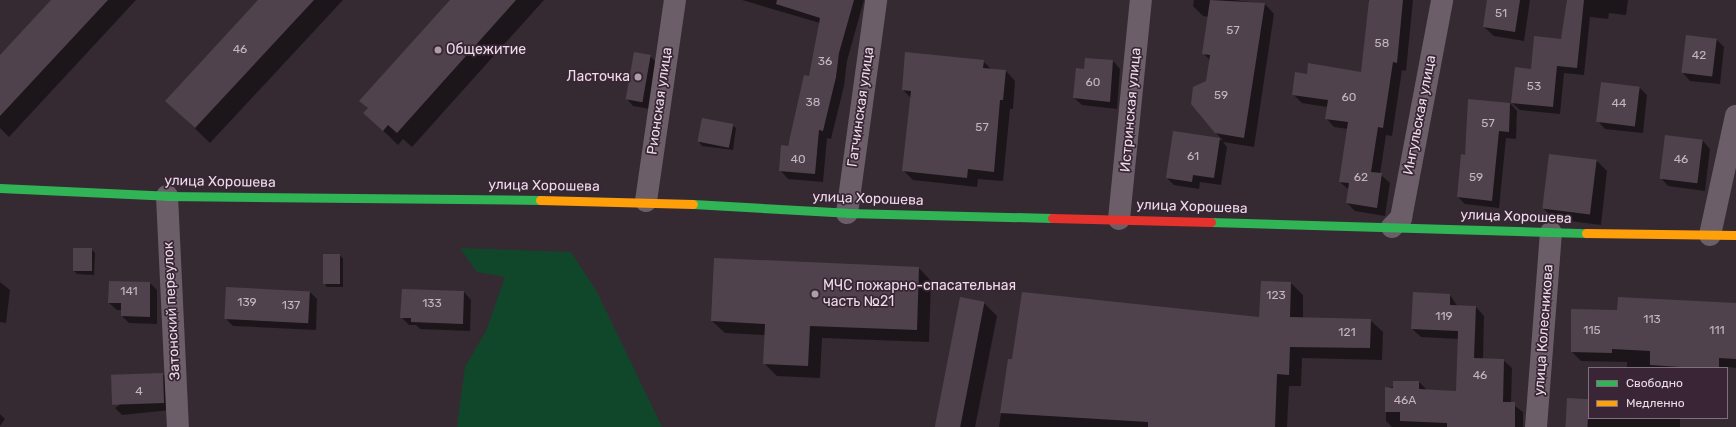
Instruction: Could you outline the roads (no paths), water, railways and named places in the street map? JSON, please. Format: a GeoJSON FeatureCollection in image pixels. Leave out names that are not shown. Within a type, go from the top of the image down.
{"type":"FeatureCollection","features":[{"type":"Feature","properties":{"kind":"main road","name":"улица Хорошева"},"geometry":{"type":"LineString","coordinates":[[0,188],[167,196],[646,201],[847,213],[1120,219],[1551,233],[1736,235]]}},
{"type":"Feature","properties":{"kind":"street","name":"Рионская улица"},"geometry":{"type":"LineString","coordinates":[[646,201],[675,0]]}},
{"type":"Feature","properties":{"kind":"street","name":"Гатчинская улица"},"geometry":{"type":"LineString","coordinates":[[847,213],[876,0]]}},
{"type":"Feature","properties":{"kind":"street","name":"Истринская улица"},"geometry":{"type":"LineString","coordinates":[[1120,219],[1141,0]]}},
{"type":"Feature","properties":{"kind":"street","name":"Ингульская улица"},"geometry":{"type":"LineString","coordinates":[[1392,227],[1401,218],[1442,0]]}},
{"type":"Feature","properties":{"kind":"street"},"geometry":{"type":"LineString","coordinates":[[1710,235],[1736,116]]}},
{"type":"Feature","properties":{"kind":"street","name":"Затонский переулок"},"geometry":{"type":"LineString","coordinates":[[167,196],[178,427]]}},
{"type":"Feature","properties":{"kind":"street","name":"улица Колесникова"},"geometry":{"type":"LineString","coordinates":[[1536,427],[1551,233]]}},
{"type":"Feature","properties":{"kind":"place","name":"Общежитие"},"geometry":{"type":"Point","coordinates":[438,50]}},
{"type":"Feature","properties":{"kind":"place","name":"Ласточка"},"geometry":{"type":"Point","coordinates":[638,77]}},
{"type":"Feature","properties":{"kind":"place","name":"МЧС пожарно-спасательная часть №21"},"geometry":{"type":"Point","coordinates":[815,294]}}]}
